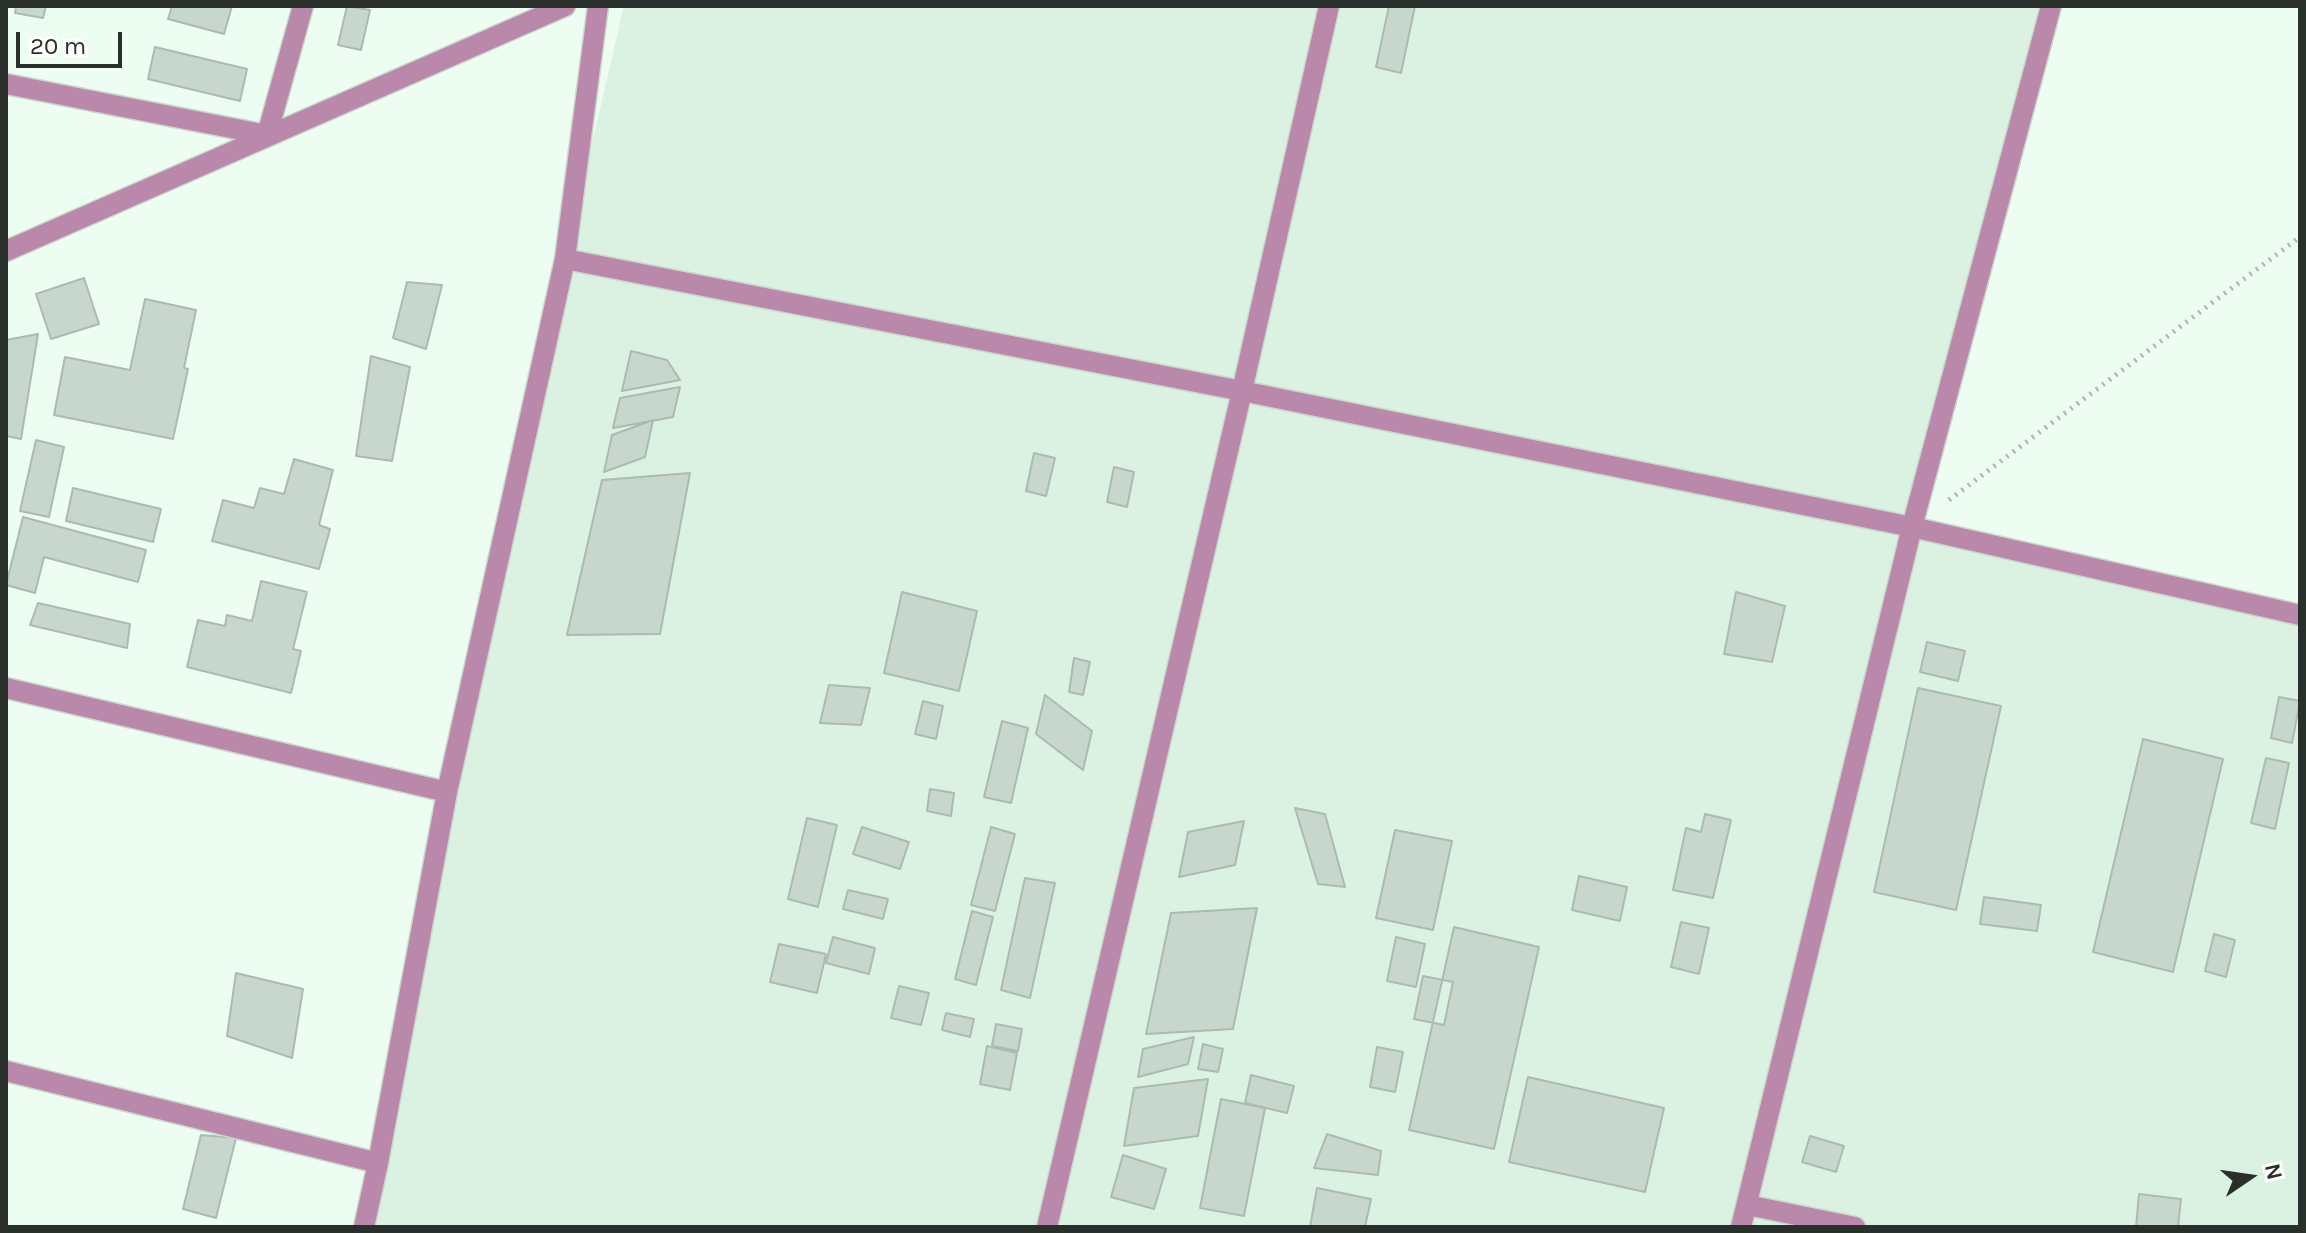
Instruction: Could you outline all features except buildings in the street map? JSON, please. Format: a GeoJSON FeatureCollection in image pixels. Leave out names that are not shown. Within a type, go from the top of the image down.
{"type":"FeatureCollection","features":[{"type":"Feature","properties":{"kind":"street"},"geometry":{"type":"LineString","coordinates":[[267,135],[303,6]]}},
{"type":"Feature","properties":{"kind":"street"},"geometry":{"type":"LineString","coordinates":[[6,251],[565,6]]}},
{"type":"Feature","properties":{"kind":"street"},"geometry":{"type":"LineString","coordinates":[[364,1227],[447,792],[565,259],[598,6]]}},
{"type":"Feature","properties":{"kind":"street"},"geometry":{"type":"LineString","coordinates":[[1047,1227],[1329,6]]}},
{"type":"Feature","properties":{"kind":"street"},"geometry":{"type":"LineString","coordinates":[[1741,1227],[1912,527],[2051,6]]}},
{"type":"Feature","properties":{"kind":"street"},"geometry":{"type":"LineString","coordinates":[[6,84],[267,135]]}},
{"type":"Feature","properties":{"kind":"street"},"geometry":{"type":"LineString","coordinates":[[565,259],[1242,391],[1912,527],[2300,615]]}},
{"type":"Feature","properties":{"kind":"street"},"geometry":{"type":"LineString","coordinates":[[6,688],[447,792]]}},
{"type":"Feature","properties":{"kind":"street"},"geometry":{"type":"LineString","coordinates":[[6,1071],[378,1163]]}},
{"type":"Feature","properties":{"kind":"street"},"geometry":{"type":"LineString","coordinates":[[1747,1205],[1855,1227]]}},
{"type":"Feature","properties":{"kind":"path"},"geometry":{"type":"LineString","coordinates":[[1912,527],[2300,237]]}},
{"type":"Feature","properties":{"kind":"shaded area"},"geometry":{"type":"Polygon","coordinates":[[[624,6],[2051,6],[1912,527],[2300,615],[2300,1227],[364,1227],[565,259],[624,6]]]}}]}
